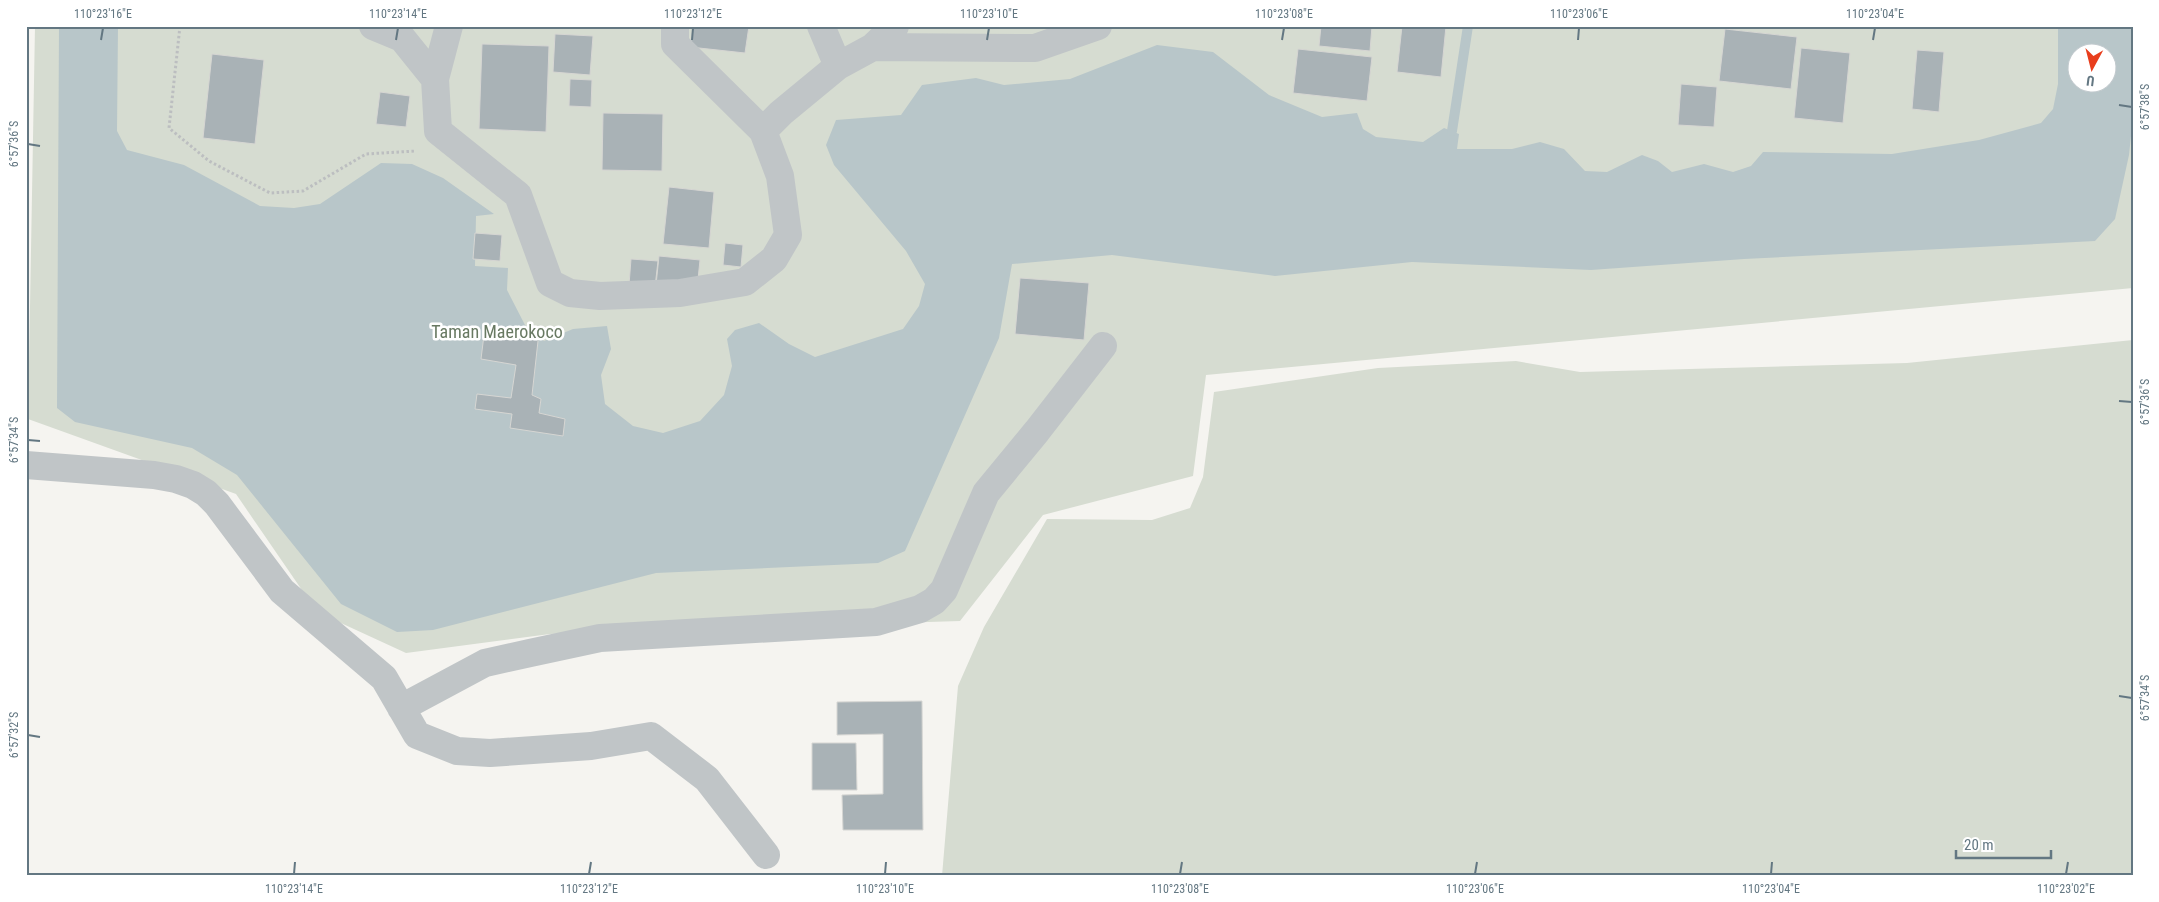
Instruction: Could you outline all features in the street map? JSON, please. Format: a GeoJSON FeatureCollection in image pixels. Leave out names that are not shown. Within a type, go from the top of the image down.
{"type":"FeatureCollection","features":[{"type":"Feature","properties":{"kind":"lane"},"geometry":{"type":"LineString","coordinates":[[373,26],[402,38],[435,79]]}},
{"type":"Feature","properties":{"kind":"lane"},"geometry":{"type":"LineString","coordinates":[[449,26],[435,79],[438,131],[518,195],[550,283],[570,292],[600,296],[680,293],[745,282],[774,259],[788,235],[780,176],[763,131],[675,44],[674,26]]}},
{"type":"Feature","properties":{"kind":"lane"},"geometry":{"type":"LineString","coordinates":[[821,26],[838,66]]}},
{"type":"Feature","properties":{"kind":"lane"},"geometry":{"type":"LineString","coordinates":[[763,131],[781,113],[838,66],[872,47],[895,26]]}},
{"type":"Feature","properties":{"kind":"lane"},"geometry":{"type":"LineString","coordinates":[[872,47],[1034,48],[1098,26]]}},
{"type":"Feature","properties":{"kind":"lane"},"geometry":{"type":"LineString","coordinates":[[401,708],[485,663],[600,638],[876,622],[920,609],[934,601],[944,590],[986,493],[1038,431],[1103,346]]}},
{"type":"Feature","properties":{"kind":"lane"},"geometry":{"type":"LineString","coordinates":[[26,465],[154,475],[193,485],[206,493],[217,504],[282,591],[384,678],[417,735],[456,751],[490,753],[591,746],[651,736],[707,779],[766,854]]}},
{"type":"Feature","properties":{"kind":"path"},"geometry":{"type":"LineString","coordinates":[[180,26],[169,128],[210,160],[270,193],[303,191],[366,154],[418,151],[438,131]]}},
{"type":"Feature","properties":{"kind":"green space","name":"Taman Maerokoco"},"geometry":{"type":"Polygon","coordinates":[[[35,26],[2133,26],[2133,288],[1206,375],[1193,476],[1043,515],[960,621],[550,634],[406,653],[317,612],[236,494],[28,419],[35,26]]]}},
{"type":"Feature","properties":{"kind":"green space"},"geometry":{"type":"Polygon","coordinates":[[[2133,340],[2133,876],[942,876],[958,686],[984,627],[1047,519],[1152,520],[1190,508],[1203,477],[1214,392],[1378,368],[1516,361],[1580,372],[1907,363],[2133,340]]]}},
{"type":"Feature","properties":{"kind":"shaded area"},"geometry":{"type":"Polygon","coordinates":[[[59,26],[118,26],[117,131],[127,150],[184,165],[260,206],[294,208],[320,204],[381,163],[412,164],[443,178],[494,214],[476,216],[475,266],[508,268],[507,290],[525,325],[544,341],[573,329],[607,326],[611,349],[601,375],[605,404],[633,426],[663,433],[700,421],[724,395],[732,366],[727,339],[735,330],[759,323],[789,344],[815,357],[903,329],[919,306],[925,284],[906,251],[834,165],[826,145],[836,120],[901,115],[922,85],[976,78],[1004,85],[1070,79],[1157,45],[1213,52],[1269,95],[1322,117],[1357,113],[1363,129],[1376,137],[1423,142],[1444,128],[1459,134],[1457,149],[1512,149],[1540,142],[1564,149],[1585,171],[1607,172],[1642,155],[1658,161],[1672,172],[1704,164],[1733,172],[1751,166],[1763,152],[1892,154],[1979,140],[2041,123],[2053,109],[2058,84],[2058,26],[2133,26],[2133,117],[2129,155],[2115,219],[2095,241],[1744,259],[1591,270],[1412,262],[1275,276],[1112,255],[1012,264],[999,338],[905,551],[878,563],[656,573],[433,630],[397,632],[341,604],[237,475],[192,448],[75,422],[57,408],[59,26]]]}},
{"type":"Feature","properties":{"kind":"building"},"geometry":{"type":"Polygon","coordinates":[[[693,26],[749,26],[745,53],[690,47],[693,26]]]}},
{"type":"Feature","properties":{"kind":"building"},"geometry":{"type":"Polygon","coordinates":[[[1321,26],[1372,26],[1370,51],[1319,46],[1321,26]]]}},
{"type":"Feature","properties":{"kind":"building"},"geometry":{"type":"Polygon","coordinates":[[[1402,26],[1446,26],[1441,77],[1397,72],[1402,26]]]}},
{"type":"Feature","properties":{"kind":"building"},"geometry":{"type":"Polygon","coordinates":[[[1725,29],[1797,37],[1791,89],[1719,81],[1725,29]]]}},
{"type":"Feature","properties":{"kind":"building"},"geometry":{"type":"Polygon","coordinates":[[[555,34],[593,36],[590,75],[553,72],[555,34]]]}},
{"type":"Feature","properties":{"kind":"building"},"geometry":{"type":"Polygon","coordinates":[[[482,44],[549,46],[546,132],[479,129],[482,44]]]}},
{"type":"Feature","properties":{"kind":"building"},"geometry":{"type":"Polygon","coordinates":[[[1801,48],[1850,53],[1843,123],[1794,118],[1801,48]]]}},
{"type":"Feature","properties":{"kind":"building"},"geometry":{"type":"Polygon","coordinates":[[[1298,49],[1372,57],[1367,101],[1293,93],[1298,49]]]}},
{"type":"Feature","properties":{"kind":"building"},"geometry":{"type":"Polygon","coordinates":[[[1917,50],[1944,52],[1939,112],[1912,109],[1917,50]]]}},
{"type":"Feature","properties":{"kind":"building"},"geometry":{"type":"Polygon","coordinates":[[[212,54],[264,60],[255,144],[203,138],[212,54]]]}},
{"type":"Feature","properties":{"kind":"building"},"geometry":{"type":"Polygon","coordinates":[[[570,79],[592,80],[591,107],[569,106],[570,79]]]}},
{"type":"Feature","properties":{"kind":"building"},"geometry":{"type":"Polygon","coordinates":[[[1681,84],[1717,87],[1714,127],[1678,125],[1681,84]]]}},
{"type":"Feature","properties":{"kind":"building"},"geometry":{"type":"Polygon","coordinates":[[[380,92],[410,96],[406,127],[376,124],[380,92]]]}},
{"type":"Feature","properties":{"kind":"building"},"geometry":{"type":"Polygon","coordinates":[[[603,113],[663,114],[662,171],[602,170],[603,113]]]}},
{"type":"Feature","properties":{"kind":"building"},"geometry":{"type":"Polygon","coordinates":[[[669,187],[714,192],[709,248],[663,244],[669,187]]]}},
{"type":"Feature","properties":{"kind":"building"},"geometry":{"type":"Polygon","coordinates":[[[475,233],[502,235],[500,261],[473,259],[475,233]]]}},
{"type":"Feature","properties":{"kind":"building"},"geometry":{"type":"Polygon","coordinates":[[[725,243],[743,245],[741,267],[723,265],[725,243]]]}},
{"type":"Feature","properties":{"kind":"building"},"geometry":{"type":"Polygon","coordinates":[[[659,256],[700,260],[697,289],[656,285],[659,256]]]}},
{"type":"Feature","properties":{"kind":"building"},"geometry":{"type":"Polygon","coordinates":[[[631,259],[658,261],[655,287],[629,285],[631,259]]]}},
{"type":"Feature","properties":{"kind":"building"},"geometry":{"type":"Polygon","coordinates":[[[1020,278],[1089,283],[1084,340],[1015,334],[1020,278]]]}},
{"type":"Feature","properties":{"kind":"building"},"geometry":{"type":"Polygon","coordinates":[[[485,327],[539,332],[532,395],[541,399],[539,413],[565,419],[563,436],[510,428],[512,414],[475,409],[477,394],[511,398],[516,365],[481,359],[485,327]]]}},
{"type":"Feature","properties":{"kind":"building"},"geometry":{"type":"Polygon","coordinates":[[[922,701],[923,830],[843,830],[842,795],[883,794],[883,734],[837,735],[837,702],[922,701]]]}},
{"type":"Feature","properties":{"kind":"building"},"geometry":{"type":"Polygon","coordinates":[[[812,743],[856,743],[857,790],[812,790],[812,743]]]}},
{"type":"Feature","properties":{"kind":"waterway"},"geometry":{"type":"LineString","coordinates":[[1452,131],[1468,26]]}}]}
